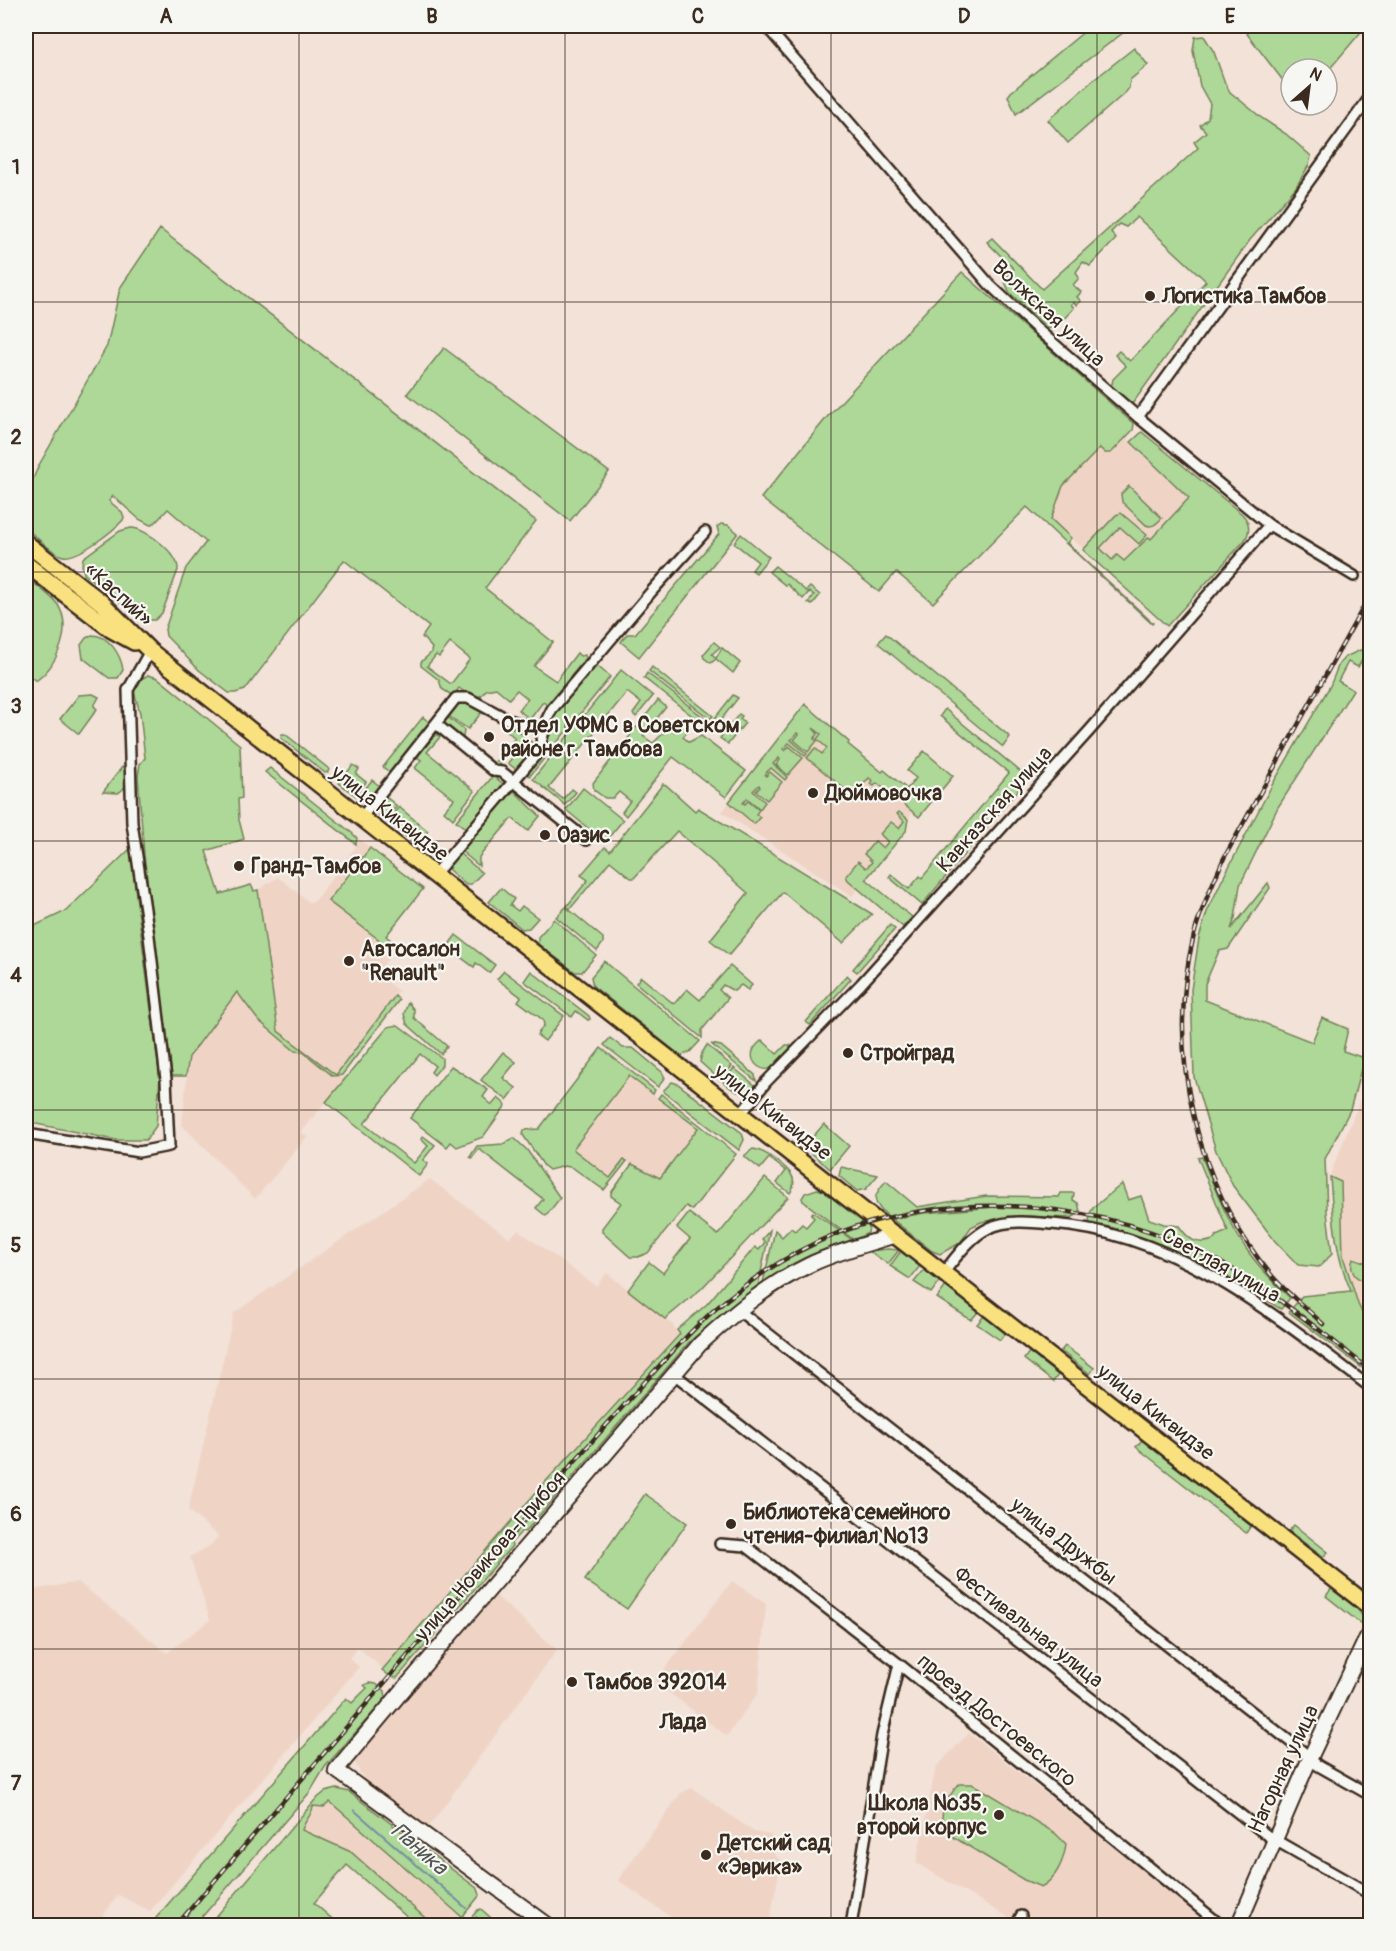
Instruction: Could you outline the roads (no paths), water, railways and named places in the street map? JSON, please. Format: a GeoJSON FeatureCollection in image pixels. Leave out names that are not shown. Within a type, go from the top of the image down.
{"type":"FeatureCollection","features":[{"type":"Feature","properties":{"kind":"main road","name":"«Каспий»"},"geometry":{"type":"LineString","coordinates":[[26,543],[102,603],[150,651]]}},
{"type":"Feature","properties":{"kind":"main road","name":"«Каспий»"},"geometry":{"type":"LineString","coordinates":[[26,564],[112,630],[150,651]]}},
{"type":"Feature","properties":{"kind":"main road","name":"улица Киквидзе"},"geometry":{"type":"LineString","coordinates":[[150,651],[1371,1607]]}},
{"type":"Feature","properties":{"kind":"street","name":"Волжская улица"},"geometry":{"type":"LineString","coordinates":[[766,26],[990,285],[1036,329],[1269,525],[1354,576]]}},
{"type":"Feature","properties":{"kind":"street"},"geometry":{"type":"LineString","coordinates":[[1138,417],[1371,97]]}},
{"type":"Feature","properties":{"kind":"street","name":"Кавказская улица"},"geometry":{"type":"LineString","coordinates":[[741,1114],[766,1082],[861,984],[1086,735],[1269,525]]}},
{"type":"Feature","properties":{"kind":"street"},"geometry":{"type":"LineString","coordinates":[[434,875],[539,751],[552,709],[705,532]]}},
{"type":"Feature","properties":{"kind":"street"},"geometry":{"type":"LineString","coordinates":[[26,1134],[42,1138],[101,1144],[139,1152],[169,1146],[164,1068],[149,936],[132,823],[128,690],[150,651]]}},
{"type":"Feature","properties":{"kind":"street"},"geometry":{"type":"LineString","coordinates":[[361,818],[453,700],[460,697],[475,700],[519,724],[545,731]]}},
{"type":"Feature","properties":{"kind":"street"},"geometry":{"type":"LineString","coordinates":[[436,724],[494,771],[502,772],[587,840]]}},
{"type":"Feature","properties":{"kind":"street","name":"Светлая улица"},"geometry":{"type":"LineString","coordinates":[[944,1272],[973,1239],[989,1228],[1005,1224],[1069,1225],[1107,1232],[1177,1258],[1246,1296],[1285,1322],[1371,1387]]}},
{"type":"Feature","properties":{"kind":"street","name":"улица Новикова-Прибоя"},"geometry":{"type":"LineString","coordinates":[[549,1926],[336,1770],[700,1344],[758,1294],[810,1265],[833,1255],[896,1235]]}},
{"type":"Feature","properties":{"kind":"street","name":"улица Дружбы"},"geometry":{"type":"LineString","coordinates":[[738,1310],[1317,1765],[1371,1795]]}},
{"type":"Feature","properties":{"kind":"street","name":"Фестивальная улица"},"geometry":{"type":"LineString","coordinates":[[674,1374],[1274,1839],[1371,1894]]}},
{"type":"Feature","properties":{"kind":"street","name":"проезд Достоевского"},"geometry":{"type":"LineString","coordinates":[[720,1544],[746,1546],[899,1664],[1222,1926]]}},
{"type":"Feature","properties":{"kind":"street","name":"Нагорная улица"},"geometry":{"type":"LineString","coordinates":[[1239,1925],[1310,1758],[1371,1631]]}},
{"type":"Feature","properties":{"kind":"street"},"geometry":{"type":"LineString","coordinates":[[850,1926],[882,1735],[899,1664]]}},
{"type":"Feature","properties":{"kind":"street"},"geometry":{"type":"LineString","coordinates":[[1016,1926],[1021,1916]]}},
{"type":"Feature","properties":{"kind":"waterway","name":"Паника"},"geometry":{"type":"LineString","coordinates":[[354,1810],[466,1908]]}},
{"type":"Feature","properties":{"kind":"waterway","name":"Паника"},"geometry":{"type":"LineString","coordinates":[[476,1917],[485,1926]]}},
{"type":"Feature","properties":{"kind":"railway"},"geometry":{"type":"LineString","coordinates":[[1323,1324],[1273,1277],[1246,1241],[1224,1201],[1206,1159],[1193,1115],[1186,1070],[1183,1025],[1186,979],[1194,935],[1224,858],[1370,595]]}},
{"type":"Feature","properties":{"kind":"railway"},"geometry":{"type":"LineString","coordinates":[[176,1926],[563,1474],[673,1350],[728,1299],[762,1273],[799,1251],[858,1226],[902,1215],[946,1208],[992,1206],[1038,1208],[1083,1214],[1171,1239],[1212,1258],[1274,1296],[1370,1370]]}},
{"type":"Feature","properties":{"kind":"place","name":"Логистика Тамбов"},"geometry":{"type":"Point","coordinates":[1150,296]}},
{"type":"Feature","properties":{"kind":"place","name":"Отдел УФМС в Советском районе г. Тамбова"},"geometry":{"type":"Point","coordinates":[489,737]}},
{"type":"Feature","properties":{"kind":"place","name":"Дюймовочка"},"geometry":{"type":"Point","coordinates":[813,793]}},
{"type":"Feature","properties":{"kind":"place","name":"Оазис"},"geometry":{"type":"Point","coordinates":[545,835]}},
{"type":"Feature","properties":{"kind":"place","name":"Гранд-Тамбов"},"geometry":{"type":"Point","coordinates":[239,866]}},
{"type":"Feature","properties":{"kind":"place","name":"Автосалон \"Renault\""},"geometry":{"type":"Point","coordinates":[349,961]}},
{"type":"Feature","properties":{"kind":"place","name":"Стройград"},"geometry":{"type":"Point","coordinates":[848,1053]}},
{"type":"Feature","properties":{"kind":"place","name":"Библиотека семейного чтения-филиал №13"},"geometry":{"type":"Point","coordinates":[731,1524]}},
{"type":"Feature","properties":{"kind":"place","name":"Тамбов 392014"},"geometry":{"type":"Point","coordinates":[572,1682]}},
{"type":"Feature","properties":{"kind":"place","name":"Школа №35, второй корпус"},"geometry":{"type":"Point","coordinates":[999,1815]}},
{"type":"Feature","properties":{"kind":"place","name":"Детский сад «Эврика»"},"geometry":{"type":"Point","coordinates":[706,1855]}},
{"type":"Feature","properties":{"kind":"district","name":"Лада"},"geometry":{"type":"Point","coordinates":[683,1721]}}]}
